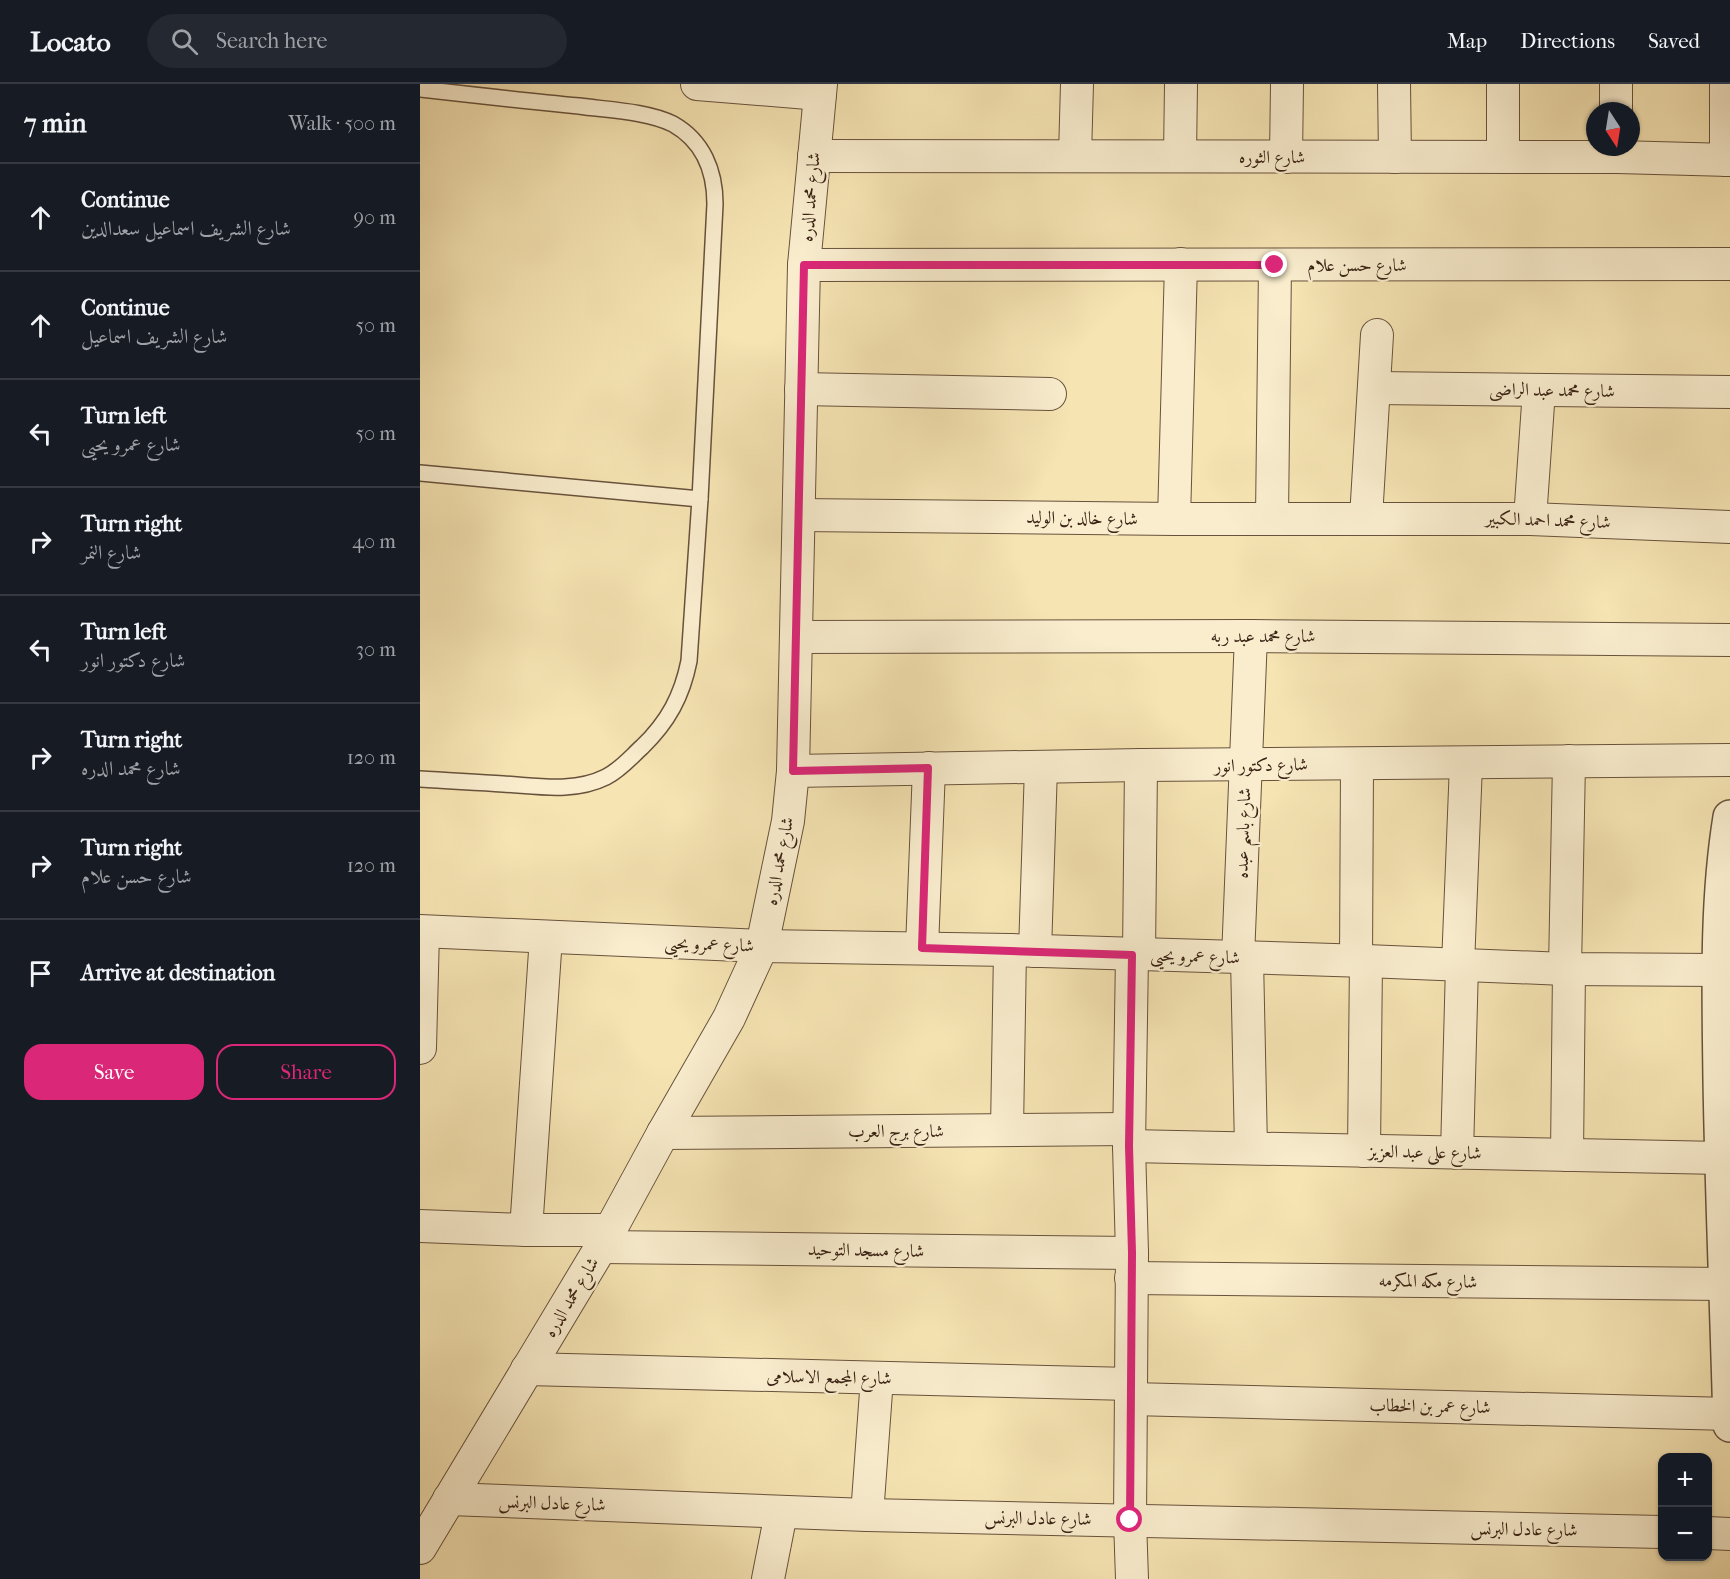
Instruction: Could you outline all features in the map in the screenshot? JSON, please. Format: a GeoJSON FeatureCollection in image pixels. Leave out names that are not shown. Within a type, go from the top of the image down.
{"type":"FeatureCollection","features":[{"type":"Feature","properties":{"kind":"street"},"geometry":{"type":"LineString","coordinates":[[697,84],[820,89]]}},
{"type":"Feature","properties":{"kind":"street"},"geometry":{"type":"LineString","coordinates":[[1075,156],[1077,84]]}},
{"type":"Feature","properties":{"kind":"street"},"geometry":{"type":"LineString","coordinates":[[1180,156],[1181,84]]}},
{"type":"Feature","properties":{"kind":"street"},"geometry":{"type":"LineString","coordinates":[[1286,157],[1287,84]]}},
{"type":"Feature","properties":{"kind":"street"},"geometry":{"type":"LineString","coordinates":[[1394,84],[1395,157]]}},
{"type":"Feature","properties":{"kind":"street"},"geometry":{"type":"LineString","coordinates":[[1503,84],[1503,157]]}},
{"type":"Feature","properties":{"kind":"street"},"geometry":{"type":"LineString","coordinates":[[1616,84],[1616,102]]}},
{"type":"Feature","properties":{"kind":"street"},"geometry":{"type":"LineString","coordinates":[[1726,84],[1728,160]]}},
{"type":"Feature","properties":{"kind":"street","name":"شارع محمد الدره"},"geometry":{"type":"LineString","coordinates":[[423,1537],[449,1499],[606,1239],[729,1018],[762,946],[788,821],[793,771],[804,265],[820,89]]}},
{"type":"Feature","properties":{"kind":"street","name":"شارع الثوره"},"geometry":{"type":"LineString","coordinates":[[814,156],[1503,157],[1586,153]]}},
{"type":"Feature","properties":{"kind":"street","name":"شارع الثوره"},"geometry":{"type":"LineString","coordinates":[[1640,154],[1728,160]]}},
{"type":"Feature","properties":{"kind":"street"},"geometry":{"type":"LineString","coordinates":[[1174,519],[1181,264]]}},
{"type":"Feature","properties":{"kind":"street","name":"شارع حسن علام"},"geometry":{"type":"LineString","coordinates":[[804,265],[1730,264]]}},
{"type":"Feature","properties":{"kind":"street"},"geometry":{"type":"LineString","coordinates":[[1272,517],[1275,265]]}},
{"type":"Feature","properties":{"kind":"street"},"geometry":{"type":"LineString","coordinates":[[1366,518],[1377,335]]}},
{"type":"Feature","properties":{"kind":"street","name":"شارع محمد عبد الراضى"},"geometry":{"type":"LineString","coordinates":[[1375,388],[1730,393]]}},
{"type":"Feature","properties":{"kind":"street"},"geometry":{"type":"LineString","coordinates":[[801,389],[1050,394]]}},
{"type":"Feature","properties":{"kind":"street"},"geometry":{"type":"LineString","coordinates":[[1530,519],[1539,390]]}},
{"type":"Feature","properties":{"kind":"street","name":"شارع خالد بن الوليد"},"geometry":{"type":"LineString","coordinates":[[799,515],[1174,519],[1366,518]]}},
{"type":"Feature","properties":{"kind":"street","name":"شارع محمد احمد الكبير"},"geometry":{"type":"LineString","coordinates":[[1366,518],[1530,519],[1730,527]]}},
{"type":"Feature","properties":{"kind":"street","name":"شارع محمد عبد ربه"},"geometry":{"type":"LineString","coordinates":[[796,636],[1251,636],[1730,640]]}},
{"type":"Feature","properties":{"kind":"street","name":"شارع باسم عبده"},"geometry":{"type":"LineString","coordinates":[[1251,636],[1243,958],[1251,1148]]}},
{"type":"Feature","properties":{"kind":"street","name":"شارع دكتور انور"},"geometry":{"type":"LineString","coordinates":[[793,771],[1141,765],[1730,760]]}},
{"type":"Feature","properties":{"kind":"street"},"geometry":{"type":"LineString","coordinates":[[1567,1155],[1569,761]]}},
{"type":"Feature","properties":{"kind":"street"},"geometry":{"type":"LineString","coordinates":[[1357,764],[1364,1151]]}},
{"type":"Feature","properties":{"kind":"street"},"geometry":{"type":"LineString","coordinates":[[1457,1153],[1466,764]]}},
{"type":"Feature","properties":{"kind":"street"},"geometry":{"type":"LineString","coordinates":[[1132,1579],[1130,1520],[1132,1266],[1129,1138],[1141,765]]}},
{"type":"Feature","properties":{"kind":"street"},"geometry":{"type":"LineString","coordinates":[[1007,1130],[1041,767]]}},
{"type":"Feature","properties":{"kind":"street"},"geometry":{"type":"LineString","coordinates":[[922,948],[928,768]]}},
{"type":"Feature","properties":{"kind":"street"},"geometry":{"type":"LineString","coordinates":[[1730,817],[1721,900],[1718,970],[1721,1158],[1730,1425]]}},
{"type":"Feature","properties":{"kind":"street"},"geometry":{"type":"LineString","coordinates":[[420,1048],[422,932]]}},
{"type":"Feature","properties":{"kind":"street","name":"شارع عمرو يحيى"},"geometry":{"type":"LineString","coordinates":[[422,932],[762,946],[922,948],[1567,969],[1718,970]]}},
{"type":"Feature","properties":{"kind":"street"},"geometry":{"type":"LineString","coordinates":[[526,1230],[546,937]]}},
{"type":"Feature","properties":{"kind":"street","name":"شارع برج العرب"},"geometry":{"type":"LineString","coordinates":[[663,1133],[1007,1130],[1129,1138]]}},
{"type":"Feature","properties":{"kind":"street","name":"شارع على عبد العزيز"},"geometry":{"type":"LineString","coordinates":[[1129,1138],[1251,1148],[1721,1158]]}},
{"type":"Feature","properties":{"kind":"street","name":"شارع مسجد التوحيد"},"geometry":{"type":"LineString","coordinates":[[420,1226],[526,1230],[606,1239],[1132,1266]]}},
{"type":"Feature","properties":{"kind":"street","name":"شارع مكه المكرمه"},"geometry":{"type":"LineString","coordinates":[[1132,1266],[1725,1284]]}},
{"type":"Feature","properties":{"kind":"street","name":"شارع المجمع الاسلامى"},"geometry":{"type":"LineString","coordinates":[[527,1370],[877,1378],[1131,1391]]}},
{"type":"Feature","properties":{"kind":"street"},"geometry":{"type":"LineString","coordinates":[[867,1515],[877,1378]]}},
{"type":"Feature","properties":{"kind":"street","name":"شارع عمر بن الخطاب"},"geometry":{"type":"LineString","coordinates":[[1131,1391],[1730,1414]]}},
{"type":"Feature","properties":{"kind":"street","name":"شارع عادل البرنس"},"geometry":{"type":"LineString","coordinates":[[449,1499],[781,1513],[1658,1532]]}},
{"type":"Feature","properties":{"kind":"street"},"geometry":{"type":"LineString","coordinates":[[768,1579],[781,1513]]}},
{"type":"Feature","properties":{"kind":"street"},"geometry":{"type":"LineString","coordinates":[[1712,1533],[1730,1534]]}},
{"type":"Feature","properties":{"kind":"lane"},"geometry":{"type":"LineString","coordinates":[[420,89],[610,110],[660,118],[687,134],[698,146],[712,174],[715,196],[700,499],[689,661],[685,681],[668,718],[656,734],[619,770],[600,780],[579,786],[565,788],[420,779]]}},
{"type":"Feature","properties":{"kind":"lane"},"geometry":{"type":"LineString","coordinates":[[420,473],[700,499]]}},
{"type":"Feature","properties":{"kind":"route"},"geometry":{"type":"LineString","coordinates":[[1130,1520],[1132,1253],[1129,1146],[1132,955],[922,948],[928,768],[793,771],[804,265],[1275,265]]}}]}
